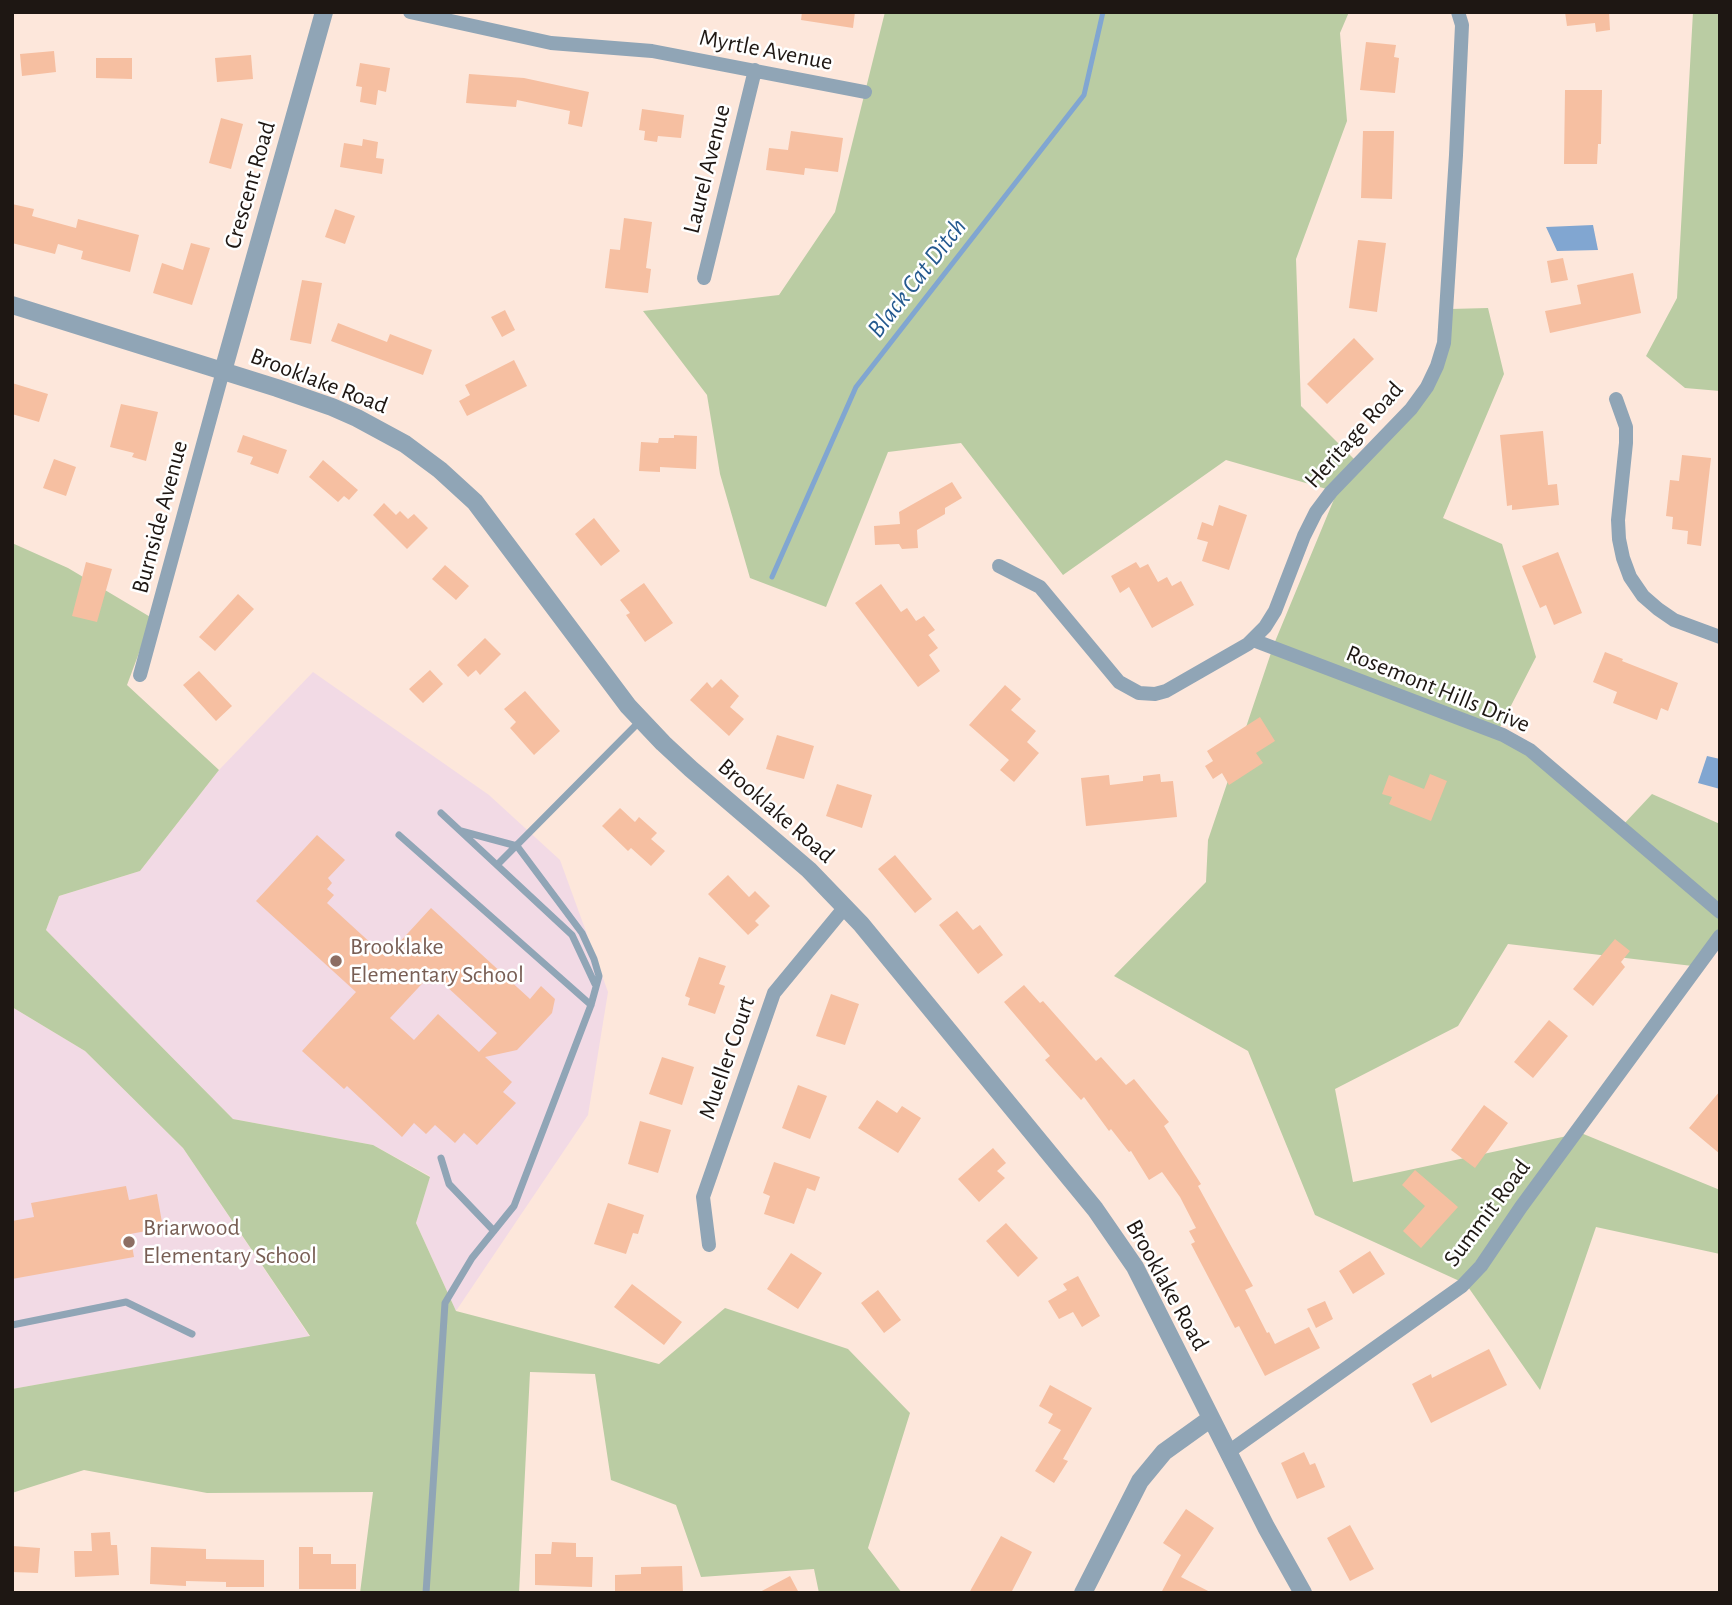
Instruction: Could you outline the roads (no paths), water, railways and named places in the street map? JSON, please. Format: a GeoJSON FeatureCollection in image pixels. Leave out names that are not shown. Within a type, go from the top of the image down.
{"type":"FeatureCollection","features":[{"type":"Feature","properties":{"kind":"street","name":"Crescent Road"},"geometry":{"type":"LineString","coordinates":[[223,371],[324,12]]}},
{"type":"Feature","properties":{"kind":"street","name":"Myrtle Avenue"},"geometry":{"type":"LineString","coordinates":[[410,12],[551,43],[652,51],[865,92]]}},
{"type":"Feature","properties":{"kind":"street","name":"Heritage Road"},"geometry":{"type":"LineString","coordinates":[[999,566],[1040,587],[1119,682],[1139,693],[1155,694],[1166,691],[1253,640],[1265,628],[1276,611],[1304,536],[1317,512],[1331,492],[1411,409],[1427,387],[1437,366],[1444,343],[1456,155],[1462,25],[1458,12]]}},
{"type":"Feature","properties":{"kind":"street","name":"Laurel Avenue"},"geometry":{"type":"LineString","coordinates":[[704,278],[755,70]]}},
{"type":"Feature","properties":{"kind":"street","name":"Brooklake Road"},"geometry":{"type":"LineString","coordinates":[[12,306],[288,391],[358,418],[405,444],[440,470],[475,502],[628,706],[691,769],[796,857],[845,907],[1095,1209],[1135,1267],[1265,1527],[1303,1593]]}},
{"type":"Feature","properties":{"kind":"street","name":"Burnside Avenue"},"geometry":{"type":"LineString","coordinates":[[140,675],[223,371]]}},
{"type":"Feature","properties":{"kind":"street"},"geometry":{"type":"LineString","coordinates":[[1616,399],[1626,427],[1618,520],[1619,540],[1630,577],[1643,596],[1674,620],[1720,637]]}},
{"type":"Feature","properties":{"kind":"street","name":"Rosemont Hills Drive"},"geometry":{"type":"LineString","coordinates":[[1253,640],[1503,735],[1530,750],[1720,912]]}},
{"type":"Feature","properties":{"kind":"street","name":"Mueller Court"},"geometry":{"type":"LineString","coordinates":[[709,1245],[703,1197],[774,993],[845,907]]}},
{"type":"Feature","properties":{"kind":"street","name":"Summit Road"},"geometry":{"type":"LineString","coordinates":[[1227,1453],[1462,1286],[1481,1266],[1529,1196],[1720,936]]}},
{"type":"Feature","properties":{"kind":"street"},"geometry":{"type":"LineString","coordinates":[[1083,1593],[1140,1481],[1164,1452],[1210,1419]]}},
{"type":"Feature","properties":{"kind":"lane"},"geometry":{"type":"LineString","coordinates":[[497,865],[641,720]]}},
{"type":"Feature","properties":{"kind":"lane"},"geometry":{"type":"LineString","coordinates":[[441,813],[572,935],[595,984]]}},
{"type":"Feature","properties":{"kind":"lane"},"geometry":{"type":"LineString","coordinates":[[426,1593],[445,1303],[472,1258],[514,1206],[591,1004],[599,976],[582,933],[517,846],[461,831]]}},
{"type":"Feature","properties":{"kind":"lane"},"geometry":{"type":"LineString","coordinates":[[399,835],[591,1004]]}},
{"type":"Feature","properties":{"kind":"lane"},"geometry":{"type":"LineString","coordinates":[[441,1158],[449,1184],[494,1231]]}},
{"type":"Feature","properties":{"kind":"lane"},"geometry":{"type":"LineString","coordinates":[[12,1325],[126,1302],[192,1334]]}},
{"type":"Feature","properties":{"kind":"water"},"geometry":{"type":"Polygon","coordinates":[[[1593,225],[1598,250],[1557,251],[1546,227],[1593,225]]]}},
{"type":"Feature","properties":{"kind":"water"},"geometry":{"type":"Polygon","coordinates":[[[1707,756],[1720,759],[1720,789],[1698,783],[1707,756]]]}},
{"type":"Feature","properties":{"kind":"waterway","name":"Black Cat Ditch"},"geometry":{"type":"LineString","coordinates":[[772,577],[856,387],[1084,95],[1103,12]]}},
{"type":"Feature","properties":{"kind":"place","name":"Brooklake Elementary School"},"geometry":{"type":"Point","coordinates":[336,961]}},
{"type":"Feature","properties":{"kind":"place","name":"Briarwood Elementary School"},"geometry":{"type":"Point","coordinates":[129,1242]}}]}
